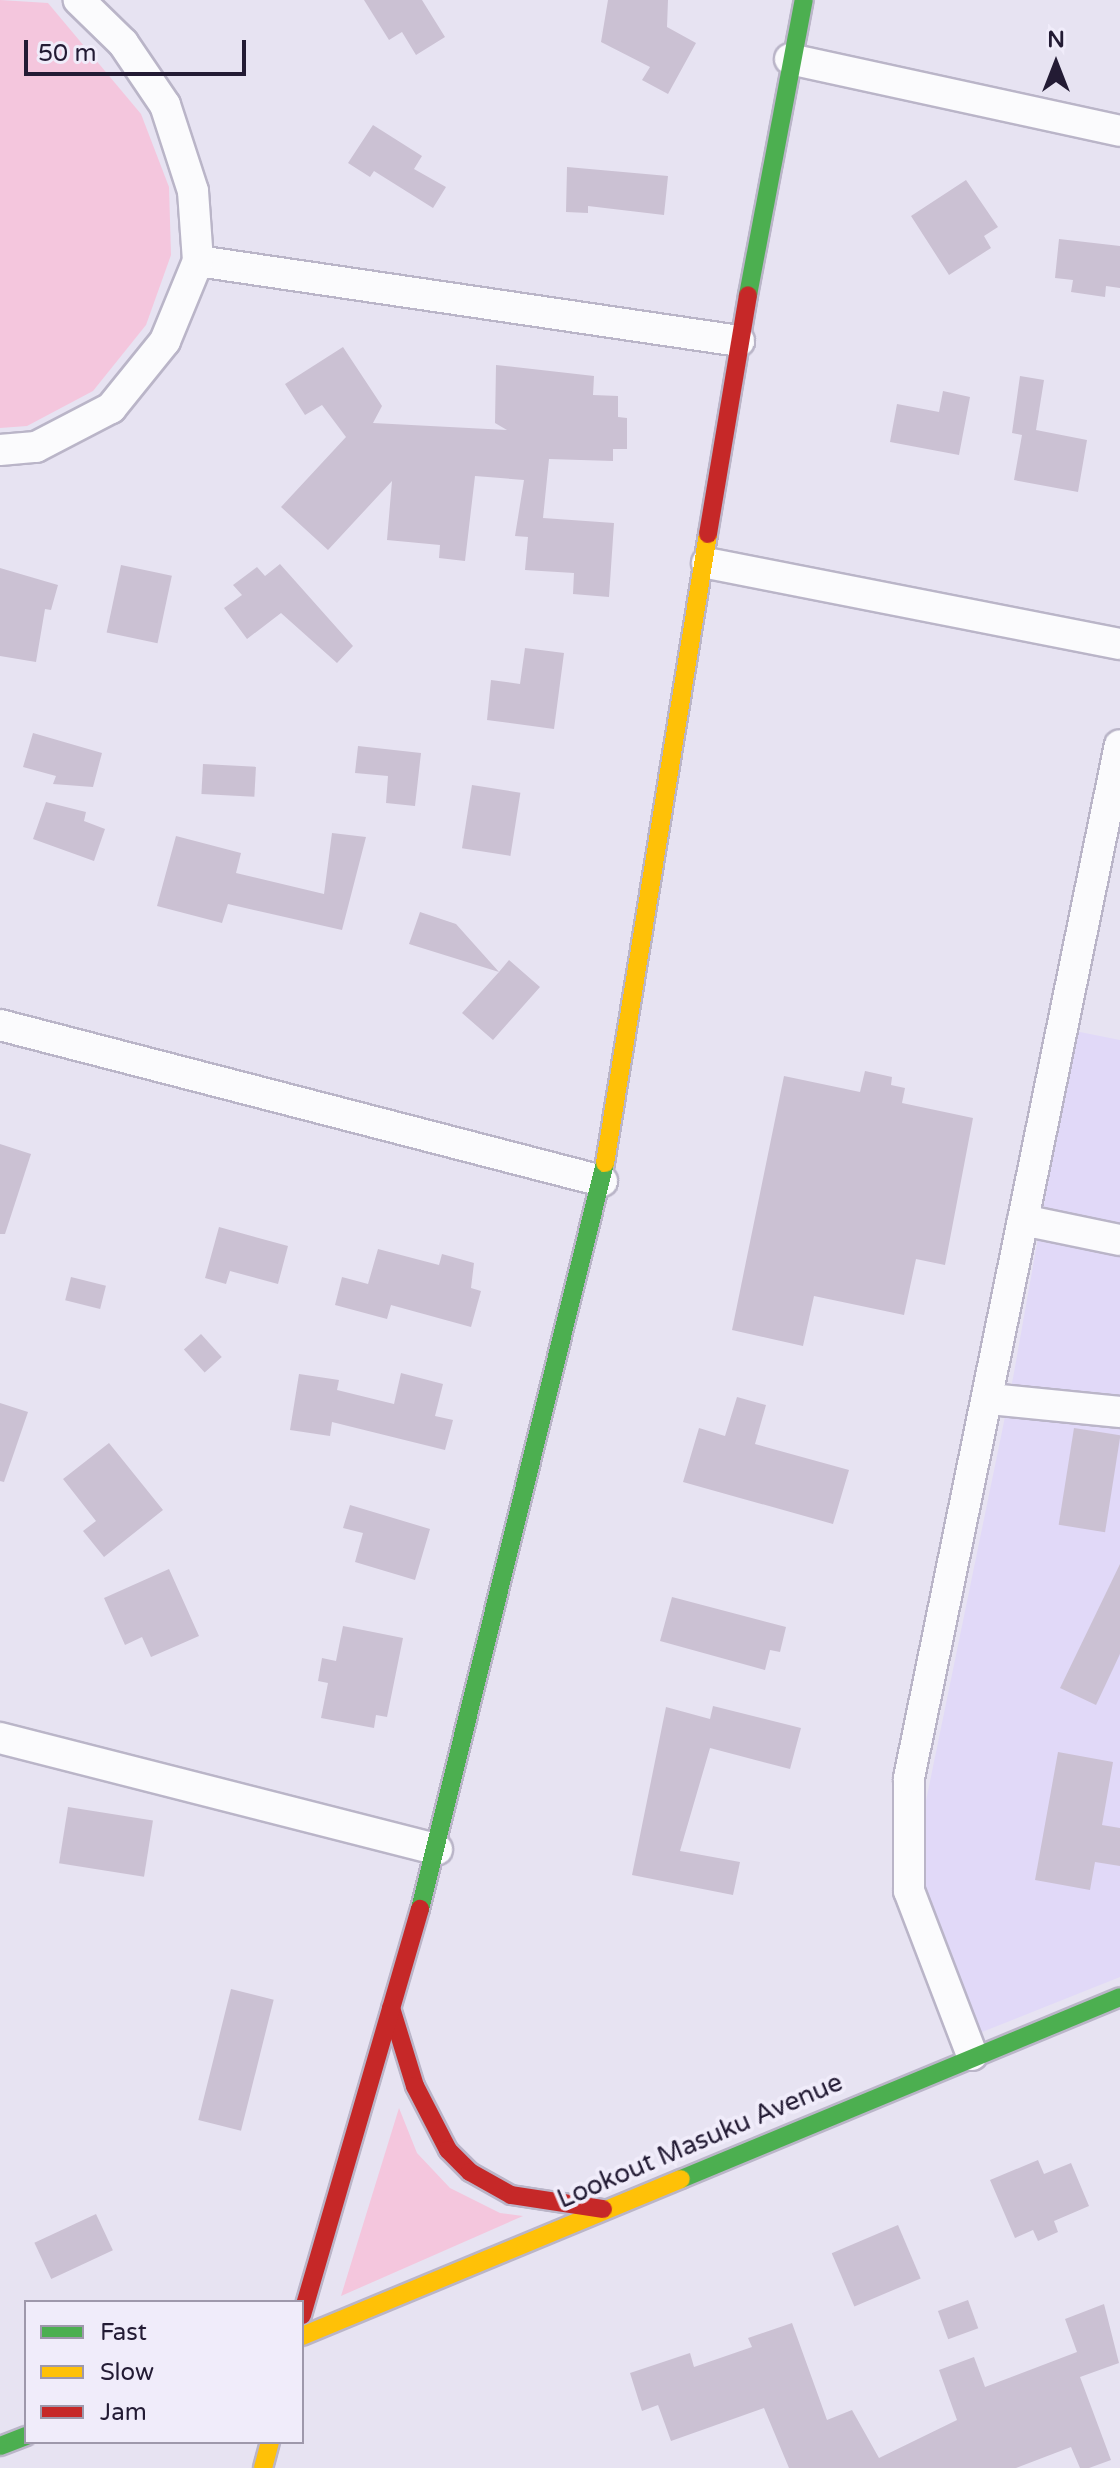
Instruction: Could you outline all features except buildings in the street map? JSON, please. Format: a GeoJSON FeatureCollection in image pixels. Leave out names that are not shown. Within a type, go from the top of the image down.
{"type":"FeatureCollection","features":[{"type":"Feature","properties":{"kind":"street"},"geometry":{"type":"LineString","coordinates":[[0,450],[36,447],[111,408],[165,341],[198,261],[193,191],[165,105],[123,43],[79,0]]}},
{"type":"Feature","properties":{"kind":"street"},"geometry":{"type":"LineString","coordinates":[[304,2308],[437,1849],[602,1181],[707,563],[739,341],[790,59],[804,0]]}},
{"type":"Feature","properties":{"kind":"street"},"geometry":{"type":"LineString","coordinates":[[790,59],[1120,131]]}},
{"type":"Feature","properties":{"kind":"street"},"geometry":{"type":"LineString","coordinates":[[198,261],[739,341]]}},
{"type":"Feature","properties":{"kind":"street"},"geometry":{"type":"LineString","coordinates":[[707,563],[1120,644]]}},
{"type":"Feature","properties":{"kind":"street"},"geometry":{"type":"LineString","coordinates":[[972,2055],[909,1891],[905,1829],[909,1778],[990,1399],[1023,1220],[1120,745]]}},
{"type":"Feature","properties":{"kind":"street"},"geometry":{"type":"LineString","coordinates":[[0,1025],[602,1181]]}},
{"type":"Feature","properties":{"kind":"street"},"geometry":{"type":"LineString","coordinates":[[1023,1220],[1120,1240]]}},
{"type":"Feature","properties":{"kind":"street"},"geometry":{"type":"LineString","coordinates":[[990,1399],[1120,1412]]}},
{"type":"Feature","properties":{"kind":"street"},"geometry":{"type":"LineString","coordinates":[[0,1738],[437,1849]]}},
{"type":"Feature","properties":{"kind":"street","name":"Lookout Masuku Avenue"},"geometry":{"type":"LineString","coordinates":[[304,2335],[972,2055],[1120,1997]]}},
{"type":"Feature","properties":{"kind":"street"},"geometry":{"type":"LineString","coordinates":[[391,2008],[427,2110],[470,2172],[511,2195],[604,2209]]}},
{"type":"Feature","properties":{"kind":"street"},"geometry":{"type":"LineString","coordinates":[[0,2446],[24,2437]]}},
{"type":"Feature","properties":{"kind":"street"},"geometry":{"type":"LineString","coordinates":[[263,2468],[269,2444]]}},
{"type":"Feature","properties":{"kind":"shaded area"},"geometry":{"type":"Polygon","coordinates":[[[0,0],[48,3],[141,114],[169,187],[171,255],[146,325],[93,391],[27,426],[0,428],[0,0]]]}},
{"type":"Feature","properties":{"kind":"shaded area"},"geometry":{"type":"Polygon","coordinates":[[[1075,1031],[1120,1040],[1120,1977],[977,2034],[923,1888],[921,1825],[1013,1378],[1075,1031]]]}},
{"type":"Feature","properties":{"kind":"shaded area"},"geometry":{"type":"Polygon","coordinates":[[[399,2108],[417,2153],[450,2188],[500,2213],[523,2216],[341,2296],[399,2108]]]}},
{"type":"Feature","properties":{"kind":"traffic: fast"},"geometry":{"type":"LineString","coordinates":[[748,295],[804,0]]}},
{"type":"Feature","properties":{"kind":"traffic: fast"},"geometry":{"type":"LineString","coordinates":[[420,1909],[605,1163]]}},
{"type":"Feature","properties":{"kind":"traffic: fast"},"geometry":{"type":"LineString","coordinates":[[681,2179],[1120,1997]]}},
{"type":"Feature","properties":{"kind":"traffic: fast"},"geometry":{"type":"LineString","coordinates":[[0,2446],[24,2437]]}},
{"type":"Feature","properties":{"kind":"traffic: slow"},"geometry":{"type":"LineString","coordinates":[[605,1163],[708,534]]}},
{"type":"Feature","properties":{"kind":"traffic: slow"},"geometry":{"type":"LineString","coordinates":[[304,2335],[681,2179]]}},
{"type":"Feature","properties":{"kind":"traffic: slow"},"geometry":{"type":"LineString","coordinates":[[263,2468],[269,2444]]}},
{"type":"Feature","properties":{"kind":"traffic: jam"},"geometry":{"type":"LineString","coordinates":[[708,534],[748,295]]}},
{"type":"Feature","properties":{"kind":"traffic: jam"},"geometry":{"type":"LineString","coordinates":[[304,2308],[420,1909]]}},
{"type":"Feature","properties":{"kind":"traffic: jam"},"geometry":{"type":"LineString","coordinates":[[391,2008],[415,2086],[448,2150],[470,2172],[511,2195],[603,2209]]}}]}
